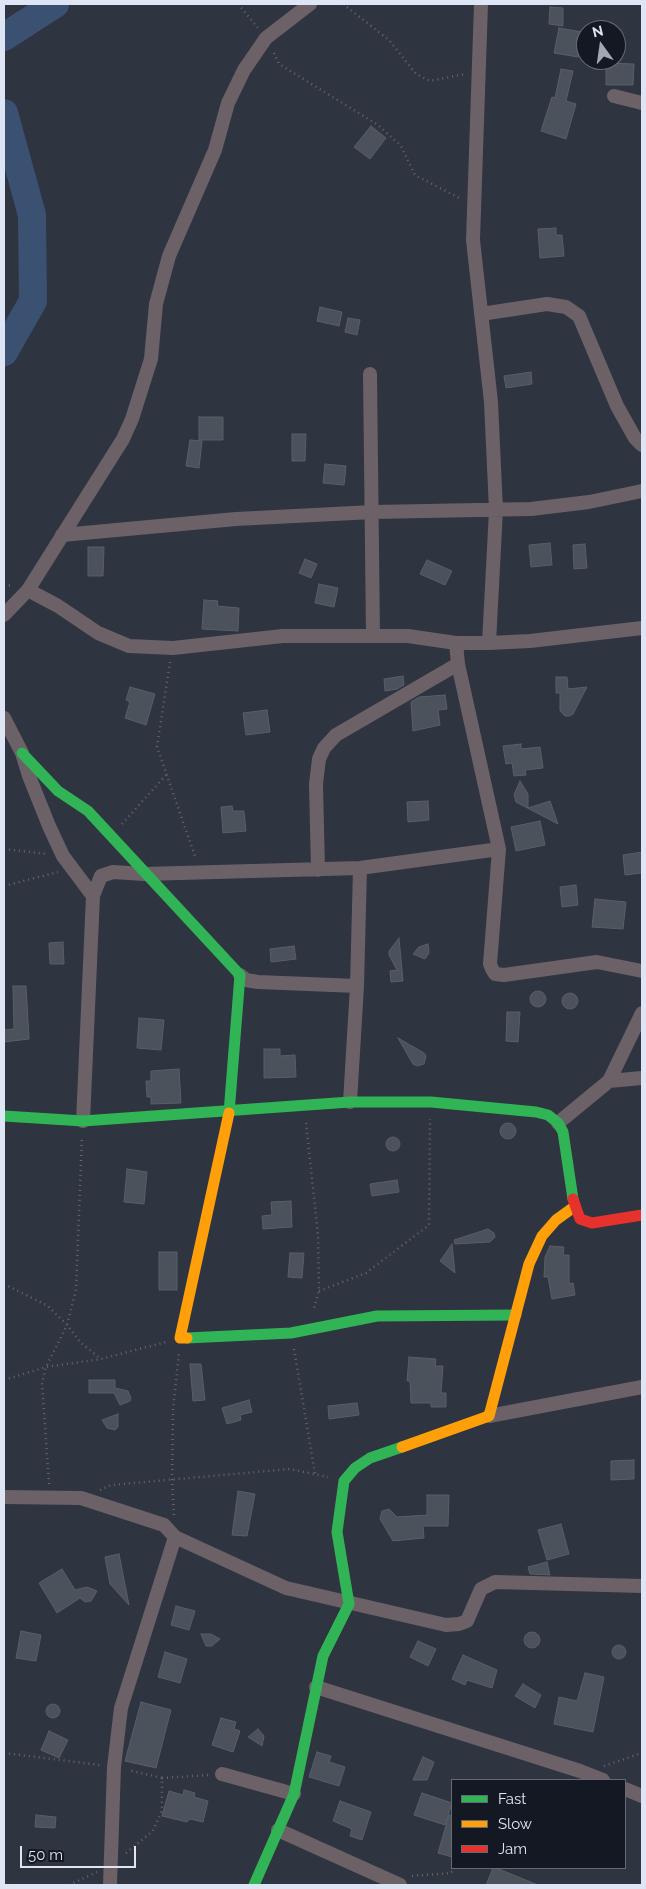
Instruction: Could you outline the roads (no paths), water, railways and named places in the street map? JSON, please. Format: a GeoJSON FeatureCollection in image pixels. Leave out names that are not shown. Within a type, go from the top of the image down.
{"type":"FeatureCollection","features":[{"type":"Feature","properties":{"kind":"street"},"geometry":{"type":"LineString","coordinates":[[4,616],[28,590],[123,439],[132,419],[151,359],[156,304],[169,256],[215,150],[228,103],[244,70],[266,38],[310,4]]}},
{"type":"Feature","properties":{"kind":"street"},"geometry":{"type":"LineString","coordinates":[[481,4],[473,240],[491,402],[496,510],[489,643]]}},
{"type":"Feature","properties":{"kind":"street"},"geometry":{"type":"LineString","coordinates":[[614,96],[642,103]]}},
{"type":"Feature","properties":{"kind":"street"},"geometry":{"type":"LineString","coordinates":[[481,314],[547,304],[566,307],[579,316],[617,406],[635,438],[642,445]]}},
{"type":"Feature","properties":{"kind":"street"},"geometry":{"type":"LineString","coordinates":[[370,374],[373,636]]}},
{"type":"Feature","properties":{"kind":"street"},"geometry":{"type":"LineString","coordinates":[[62,535],[236,519],[373,512],[496,510],[589,502],[642,490]]}},
{"type":"Feature","properties":{"kind":"street"},"geometry":{"type":"LineString","coordinates":[[28,590],[113,640],[129,646],[172,648],[283,636],[408,636],[456,643],[489,643],[530,641],[642,628]]}},
{"type":"Feature","properties":{"kind":"street"},"geometry":{"type":"LineString","coordinates":[[456,643],[458,664],[499,849],[490,964],[495,974],[504,975],[597,962],[642,970]]}},
{"type":"Feature","properties":{"kind":"street"},"geometry":{"type":"LineString","coordinates":[[318,870],[316,784],[319,759],[324,748],[336,735],[458,664]]}},
{"type":"Feature","properties":{"kind":"street"},"geometry":{"type":"LineString","coordinates":[[4,718],[22,753],[48,826],[72,869],[93,896]]}},
{"type":"Feature","properties":{"kind":"street"},"geometry":{"type":"LineString","coordinates":[[22,753],[58,791],[88,811],[144,874],[240,975],[258,982],[357,986]]}},
{"type":"Feature","properties":{"kind":"street"},"geometry":{"type":"LineString","coordinates":[[83,1121],[93,896],[101,876],[113,872],[144,874],[360,868],[499,849]]}},
{"type":"Feature","properties":{"kind":"street"},"geometry":{"type":"LineString","coordinates":[[350,1102],[357,986],[360,868]]}},
{"type":"Feature","properties":{"kind":"street"},"geometry":{"type":"LineString","coordinates":[[240,975],[229,1112],[180,1338],[291,1333],[377,1316],[516,1315]]}},
{"type":"Feature","properties":{"kind":"street"},"geometry":{"type":"LineString","coordinates":[[558,1124],[609,1081],[642,1013]]}},
{"type":"Feature","properties":{"kind":"street"},"geometry":{"type":"LineString","coordinates":[[609,1081],[642,1078]]}},
{"type":"Feature","properties":{"kind":"street"},"geometry":{"type":"LineString","coordinates":[[4,1116],[83,1121],[304,1107],[350,1102],[431,1102],[536,1112],[548,1115],[558,1124],[563,1132],[574,1206],[580,1218],[592,1223],[642,1214]]}},
{"type":"Feature","properties":{"kind":"street"},"geometry":{"type":"LineString","coordinates":[[489,1416],[529,1264],[542,1236],[556,1220],[574,1206]]}},
{"type":"Feature","properties":{"kind":"street"},"geometry":{"type":"LineString","coordinates":[[254,1885],[294,1794],[323,1656],[349,1604],[337,1532],[344,1481],[355,1468],[370,1458],[489,1416],[642,1387]]}},
{"type":"Feature","properties":{"kind":"street"},"geometry":{"type":"LineString","coordinates":[[4,1497],[81,1498],[164,1525],[175,1537],[286,1588],[446,1625],[467,1621],[481,1589],[495,1582],[642,1586]]}},
{"type":"Feature","properties":{"kind":"street"},"geometry":{"type":"LineString","coordinates":[[110,1885],[114,1767],[121,1708],[175,1537]]}},
{"type":"Feature","properties":{"kind":"street"},"geometry":{"type":"LineString","coordinates":[[316,1687],[600,1779]]}},
{"type":"Feature","properties":{"kind":"street"},"geometry":{"type":"LineString","coordinates":[[222,1774],[294,1794]]}},
{"type":"Feature","properties":{"kind":"street"},"geometry":{"type":"LineString","coordinates":[[626,1789],[642,1796]]}},
{"type":"Feature","properties":{"kind":"street"},"geometry":{"type":"LineString","coordinates":[[278,1830],[400,1885]]}},
{"type":"Feature","properties":{"kind":"waterway"},"geometry":{"type":"LineString","coordinates":[[4,37],[55,4]]}},
{"type":"Feature","properties":{"kind":"waterway"},"geometry":{"type":"LineString","coordinates":[[4,113],[32,215],[33,301],[4,352]]}}]}
